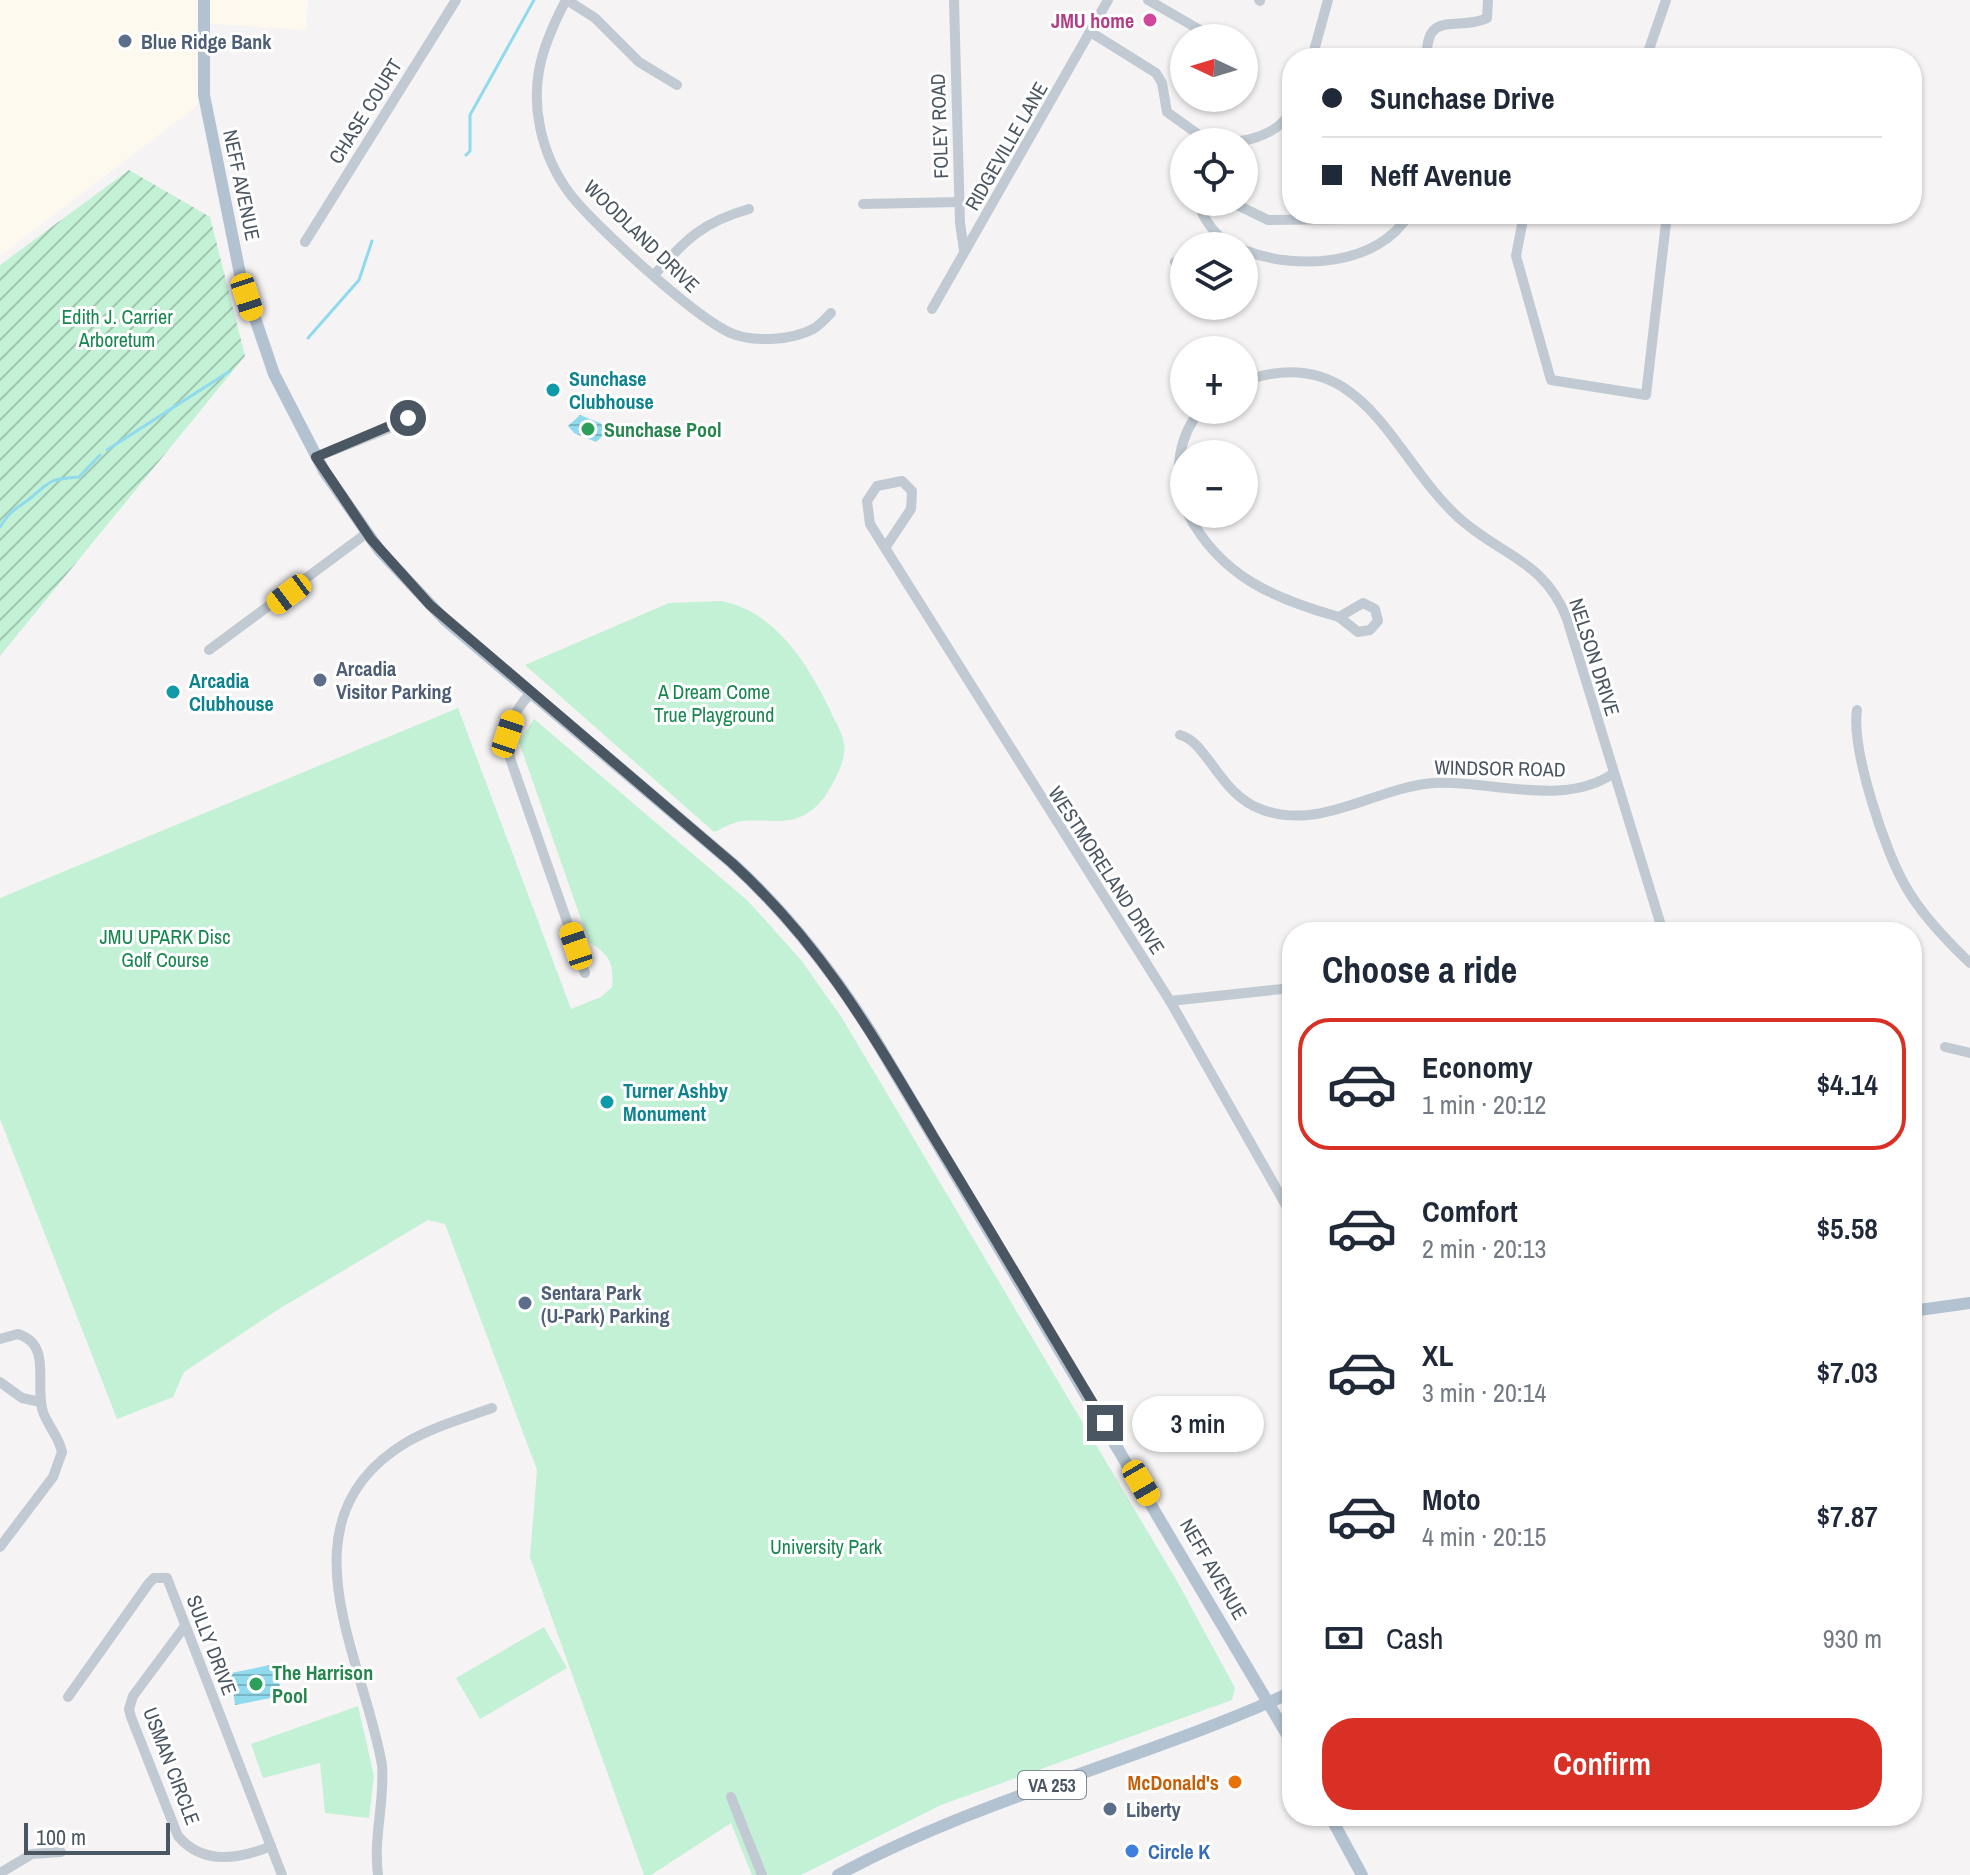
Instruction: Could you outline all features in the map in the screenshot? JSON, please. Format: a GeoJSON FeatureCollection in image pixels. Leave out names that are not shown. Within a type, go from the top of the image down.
{"type":"FeatureCollection","features":[{"type":"Feature","properties":{"kind":"main road","name":"NEFF AVENUE"},"geometry":{"type":"LineString","coordinates":[[204,0],[204,95],[240,274],[274,374],[316,457],[367,533],[430,605],[530,694],[740,870],[795,926],[835,975],[1282,1725]]}},
{"type":"Feature","properties":{"kind":"main road"},"geometry":{"type":"LineString","coordinates":[[1922,1310],[1970,1303]]}},
{"type":"Feature","properties":{"kind":"main road","name":"VA 253"},"geometry":{"type":"LineString","coordinates":[[838,1875],[934,1830],[1282,1696]]}},
{"type":"Feature","properties":{"kind":"main road"},"geometry":{"type":"LineString","coordinates":[[1335,1826],[1362,1875]]}},
{"type":"Feature","properties":{"kind":"street","name":"CHASE COURT"},"geometry":{"type":"LineString","coordinates":[[305,242],[456,0]]}},
{"type":"Feature","properties":{"kind":"street"},"geometry":{"type":"LineString","coordinates":[[566,0],[595,18],[639,62],[677,85]]}},
{"type":"Feature","properties":{"kind":"street","name":"WOODLAND DRIVE"},"geometry":{"type":"LineString","coordinates":[[566,0],[545,42],[539,64],[536,99],[544,142],[557,174],[577,202],[703,318],[725,330],[749,338],[778,337],[814,329],[831,313]]}},
{"type":"Feature","properties":{"kind":"street","name":"FOLEY ROAD"},"geometry":{"type":"LineString","coordinates":[[954,0],[959,202],[964,250]]}},
{"type":"Feature","properties":{"kind":"street","name":"RIDGEVILLE LANE"},"geometry":{"type":"LineString","coordinates":[[932,309],[1092,33],[1108,0]]}},
{"type":"Feature","properties":{"kind":"street"},"geometry":{"type":"LineString","coordinates":[[1148,0],[1190,24]]}},
{"type":"Feature","properties":{"kind":"street"},"geometry":{"type":"LineString","coordinates":[[1315,48],[1328,0]]}},
{"type":"Feature","properties":{"kind":"street"},"geometry":{"type":"LineString","coordinates":[[1427,48],[1433,30],[1448,22],[1478,23],[1487,18],[1488,0]]}},
{"type":"Feature","properties":{"kind":"street"},"geometry":{"type":"LineString","coordinates":[[1649,48],[1666,0]]}},
{"type":"Feature","properties":{"kind":"street"},"geometry":{"type":"LineString","coordinates":[[1092,33],[1152,69],[1162,83],[1170,116],[1187,128]]}},
{"type":"Feature","properties":{"kind":"street"},"geometry":{"type":"LineString","coordinates":[[1258,135],[1275,131],[1282,122]]}},
{"type":"Feature","properties":{"kind":"street"},"geometry":{"type":"LineString","coordinates":[[863,204],[959,202]]}},
{"type":"Feature","properties":{"kind":"street"},"geometry":{"type":"LineString","coordinates":[[655,274],[694,232],[719,217],[749,209]]}},
{"type":"Feature","properties":{"kind":"street"},"geometry":{"type":"LineString","coordinates":[[1258,215],[1268,220],[1282,220]]}},
{"type":"Feature","properties":{"kind":"street"},"geometry":{"type":"LineString","coordinates":[[1203,216],[1216,232]]}},
{"type":"Feature","properties":{"kind":"street"},"geometry":{"type":"LineString","coordinates":[[1258,256],[1304,260],[1345,257],[1375,249],[1398,232],[1403,224]]}},
{"type":"Feature","properties":{"kind":"street"},"geometry":{"type":"LineString","coordinates":[[1522,224],[1516,256],[1551,380],[1646,395],[1666,224]]}},
{"type":"Feature","properties":{"kind":"street","name":"NELSON DRIVE"},"geometry":{"type":"LineString","coordinates":[[1258,379],[1296,374],[1329,382],[1349,391],[1388,426],[1446,506],[1480,535],[1539,573],[1562,606],[1660,922]]}},
{"type":"Feature","properties":{"kind":"street"},"geometry":{"type":"LineString","coordinates":[[316,457],[397,422],[420,416]]}},
{"type":"Feature","properties":{"kind":"street","name":"WESTMORELAND DRIVE"},"geometry":{"type":"LineString","coordinates":[[885,548],[912,506],[912,491],[902,481],[877,486],[867,501],[870,524],[885,548],[1170,1001],[1282,1198]]}},
{"type":"Feature","properties":{"kind":"street"},"geometry":{"type":"LineString","coordinates":[[1197,528],[1212,550],[1245,579],[1285,602],[1339,617]]}},
{"type":"Feature","properties":{"kind":"street"},"geometry":{"type":"LineString","coordinates":[[209,650],[274,605],[367,533]]}},
{"type":"Feature","properties":{"kind":"street"},"geometry":{"type":"LineString","coordinates":[[530,694],[516,710],[508,734],[510,758],[585,973]]}},
{"type":"Feature","properties":{"kind":"street"},"geometry":{"type":"LineString","coordinates":[[1857,710],[1855,743],[1898,874],[1914,901],[1970,963]]}},
{"type":"Feature","properties":{"kind":"street","name":"WINDSOR ROAD"},"geometry":{"type":"LineString","coordinates":[[1180,735],[1194,741],[1233,793],[1255,807],[1286,816],[1318,815],[1424,784],[1560,789],[1596,783],[1614,773]]}},
{"type":"Feature","properties":{"kind":"street"},"geometry":{"type":"LineString","coordinates":[[1170,1001],[1282,989]]}},
{"type":"Feature","properties":{"kind":"street"},"geometry":{"type":"LineString","coordinates":[[1945,1047],[1970,1053]]}},
{"type":"Feature","properties":{"kind":"street"},"geometry":{"type":"LineString","coordinates":[[0,1339],[18,1334],[36,1346],[40,1357],[41,1402],[60,1443],[61,1462],[26,1516],[0,1547]]}},
{"type":"Feature","properties":{"kind":"street"},"geometry":{"type":"LineString","coordinates":[[0,1382],[18,1397],[41,1402]]}},
{"type":"Feature","properties":{"kind":"street"},"geometry":{"type":"LineString","coordinates":[[378,1875],[375,1842],[383,1791],[382,1763],[336,1591],[335,1556],[340,1529],[358,1490],[390,1454],[425,1433],[492,1408]]}},
{"type":"Feature","properties":{"kind":"street","name":"SULLY DRIVE"},"geometry":{"type":"LineString","coordinates":[[68,1697],[154,1578],[167,1578],[282,1875]]}},
{"type":"Feature","properties":{"kind":"street","name":"USMAN CIRCLE"},"geometry":{"type":"LineString","coordinates":[[185,1626],[133,1696],[131,1717],[178,1836],[186,1845],[230,1860],[271,1846]]}},
{"type":"Feature","properties":{"kind":"street"},"geometry":{"type":"LineString","coordinates":[[731,1797],[762,1875]]}},
{"type":"Feature","properties":{"kind":"street"},"geometry":{"type":"LineString","coordinates":[[0,1873],[32,1854],[61,1852]]}},
{"type":"Feature","properties":{"kind":"shaded area"},"geometry":{"type":"Polygon","coordinates":[[[0,0],[308,0],[306,30],[197,23],[198,105],[0,256],[0,0]]]}},
{"type":"Feature","properties":{"kind":"green space","name":"Edith J. Carrier Arboretum"},"geometry":{"type":"Polygon","coordinates":[[[129,170],[210,217],[245,356],[0,656],[0,265],[129,170]]]}},
{"type":"Feature","properties":{"kind":"green space","name":"A Dream Come True Playground"},"geometry":{"type":"Polygon","coordinates":[[[721,601],[758,616],[788,642],[821,693],[842,735],[844,751],[841,766],[830,788],[822,800],[803,816],[785,821],[739,822],[714,832],[525,665],[669,603],[721,601]]]}},
{"type":"Feature","properties":{"kind":"green space","name":"University Park"},"geometry":{"type":"Polygon","coordinates":[[[458,708],[571,1009],[601,997],[612,987],[612,972],[606,956],[589,942],[519,742],[534,719],[748,901],[801,960],[842,1018],[1177,1581],[1235,1688],[1232,1700],[941,1805],[801,1875],[752,1875],[731,1823],[651,1875],[644,1875],[530,1557],[537,1470],[445,1224],[428,1220],[279,1309],[184,1372],[173,1397],[117,1419],[0,1119],[0,898],[458,708]]]}},
{"type":"Feature","properties":{"kind":"green space"},"geometry":{"type":"Polygon","coordinates":[[[544,1627],[567,1668],[480,1719],[456,1678],[544,1627]]]}},
{"type":"Feature","properties":{"kind":"green space"},"geometry":{"type":"Polygon","coordinates":[[[358,1706],[374,1776],[369,1818],[325,1813],[320,1763],[263,1778],[251,1744],[358,1706]]]}},
{"type":"Feature","properties":{"kind":"water","name":"Sunchase Pool"},"geometry":{"type":"Polygon","coordinates":[[[580,415],[600,423],[608,431],[596,442],[574,433],[568,426],[580,415]]]}},
{"type":"Feature","properties":{"kind":"water","name":"The Harrison Pool"},"geometry":{"type":"Polygon","coordinates":[[[275,1664],[282,1696],[235,1705],[231,1673],[275,1664]]]}},
{"type":"Feature","properties":{"kind":"waterway"},"geometry":{"type":"LineString","coordinates":[[466,155],[470,151],[470,115],[534,0]]}},
{"type":"Feature","properties":{"kind":"waterway"},"geometry":{"type":"LineString","coordinates":[[308,338],[359,280],[372,241]]}},
{"type":"Feature","properties":{"kind":"waterway"},"geometry":{"type":"LineString","coordinates":[[107,450],[230,371]]}},
{"type":"Feature","properties":{"kind":"waterway"},"geometry":{"type":"LineString","coordinates":[[0,527],[11,512],[44,486],[58,479],[79,477],[100,455]]}},
{"type":"Feature","properties":{"kind":"place","name":"JMU home"},"geometry":{"type":"Point","coordinates":[1150,20]}},
{"type":"Feature","properties":{"kind":"place","name":"Blue Ridge Bank"},"geometry":{"type":"Point","coordinates":[125,41]}},
{"type":"Feature","properties":{"kind":"place","name":"Sunchase Clubhouse"},"geometry":{"type":"Point","coordinates":[553,390]}},
{"type":"Feature","properties":{"kind":"place","name":"Sunchase Pool"},"geometry":{"type":"Point","coordinates":[588,429]}},
{"type":"Feature","properties":{"kind":"place","name":"Arcadia Visitor Parking"},"geometry":{"type":"Point","coordinates":[320,680]}},
{"type":"Feature","properties":{"kind":"place","name":"Arcadia Clubhouse"},"geometry":{"type":"Point","coordinates":[173,692]}},
{"type":"Feature","properties":{"kind":"place","name":"Turner Ashby Monument"},"geometry":{"type":"Point","coordinates":[607,1102]}},
{"type":"Feature","properties":{"kind":"place","name":"Sentara Park (U-Park) Parking"},"geometry":{"type":"Point","coordinates":[525,1303]}},
{"type":"Feature","properties":{"kind":"place","name":"The Harrison Pool"},"geometry":{"type":"Point","coordinates":[256,1684]}},
{"type":"Feature","properties":{"kind":"place","name":"McDonald's"},"geometry":{"type":"Point","coordinates":[1235,1782]}},
{"type":"Feature","properties":{"kind":"place","name":"Liberty"},"geometry":{"type":"Point","coordinates":[1110,1809]}},
{"type":"Feature","properties":{"kind":"place","name":"Circle K"},"geometry":{"type":"Point","coordinates":[1132,1851]}},
{"type":"Feature","properties":{"kind":"route"},"geometry":{"type":"LineString","coordinates":[[408,418],[316,457],[357,520],[396,569],[461,635],[732,863],[779,908],[817,952],[875,1039],[1105,1423]]}},
{"type":"Feature","properties":{"kind":"park label","name":"JMU UPARK Disc Golf Course"},"geometry":{"type":"Point","coordinates":[165,948]}}]}
